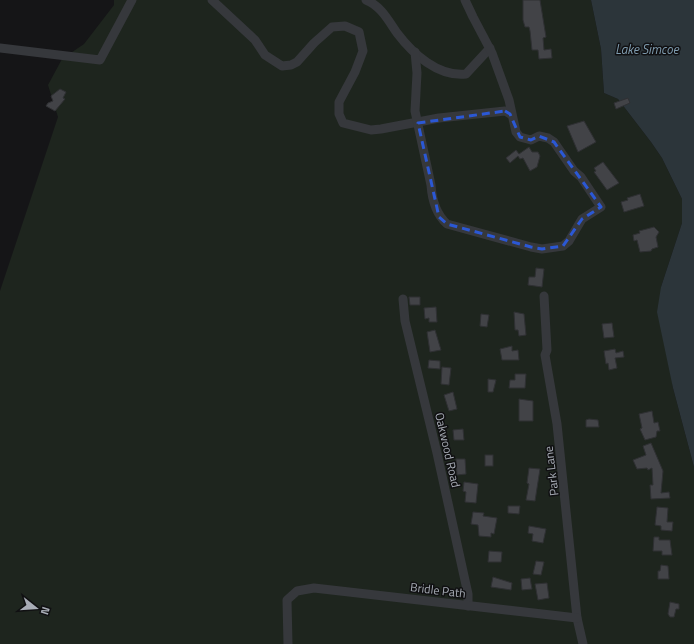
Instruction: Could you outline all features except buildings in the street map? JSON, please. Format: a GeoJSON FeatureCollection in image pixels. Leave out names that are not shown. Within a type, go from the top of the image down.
{"type":"FeatureCollection","features":[{"type":"Feature","properties":{"kind":"street"},"geometry":{"type":"LineString","coordinates":[[0,48],[100,60],[132,0]]}},
{"type":"Feature","properties":{"kind":"street"},"geometry":{"type":"LineString","coordinates":[[212,0],[255,40],[265,55],[282,66],[291,65],[297,62],[314,43],[332,27],[345,26],[359,32],[363,51],[355,72],[339,102],[339,114],[343,123],[371,130],[418,123],[439,118],[505,111],[510,114]]}},
{"type":"Feature","properties":{"kind":"street"},"geometry":{"type":"LineString","coordinates":[[366,0],[376,4],[398,35],[424,61],[447,72],[457,75],[466,74],[490,48]]}},
{"type":"Feature","properties":{"kind":"street"},"geometry":{"type":"LineString","coordinates":[[415,52],[417,73],[415,111],[432,195],[439,217],[447,224],[536,248],[555,248],[563,246],[569,241],[582,220],[601,208],[581,177],[574,171],[554,142],[548,138],[539,136],[531,140],[520,138],[516,132],[510,114],[509,100],[490,48],[473,18],[465,0]]}},
{"type":"Feature","properties":{"kind":"street","name":"Park Lane"},"geometry":{"type":"LineString","coordinates":[[544,296],[547,350],[545,355],[557,424],[577,618],[583,644]]}},
{"type":"Feature","properties":{"kind":"street","name":"Oakwood Road"},"geometry":{"type":"LineString","coordinates":[[403,300],[405,321],[439,460],[468,594],[468,606]]}},
{"type":"Feature","properties":{"kind":"street","name":"Bridle Path"},"geometry":{"type":"LineString","coordinates":[[288,644],[287,600],[296,591],[314,588],[577,618]]}},
{"type":"Feature","properties":{"kind":"highlighted area"},"geometry":{"type":"Polygon","coordinates":[[[505,111],[510,114],[520,137],[531,140],[539,136],[554,142],[601,207],[582,219],[563,246],[542,249],[447,224],[439,217],[418,123],[505,111]]]}},
{"type":"Feature","properties":{"kind":"shaded area"},"geometry":{"type":"Polygon","coordinates":[[[114,0],[591,0],[601,49],[604,93],[618,99],[651,142],[662,158],[682,199],[682,223],[661,287],[673,388],[694,467],[694,644],[0,644],[0,291],[58,117],[48,85],[62,59],[84,44],[114,5],[114,0]]]}},
{"type":"Feature","properties":{"kind":"water","name":"Lake Simcoe"},"geometry":{"type":"Polygon","coordinates":[[[591,0],[694,0],[694,467],[673,388],[657,312],[661,287],[682,223],[682,199],[662,158],[651,142],[618,99],[604,93],[601,49],[591,0]]]}}]}
